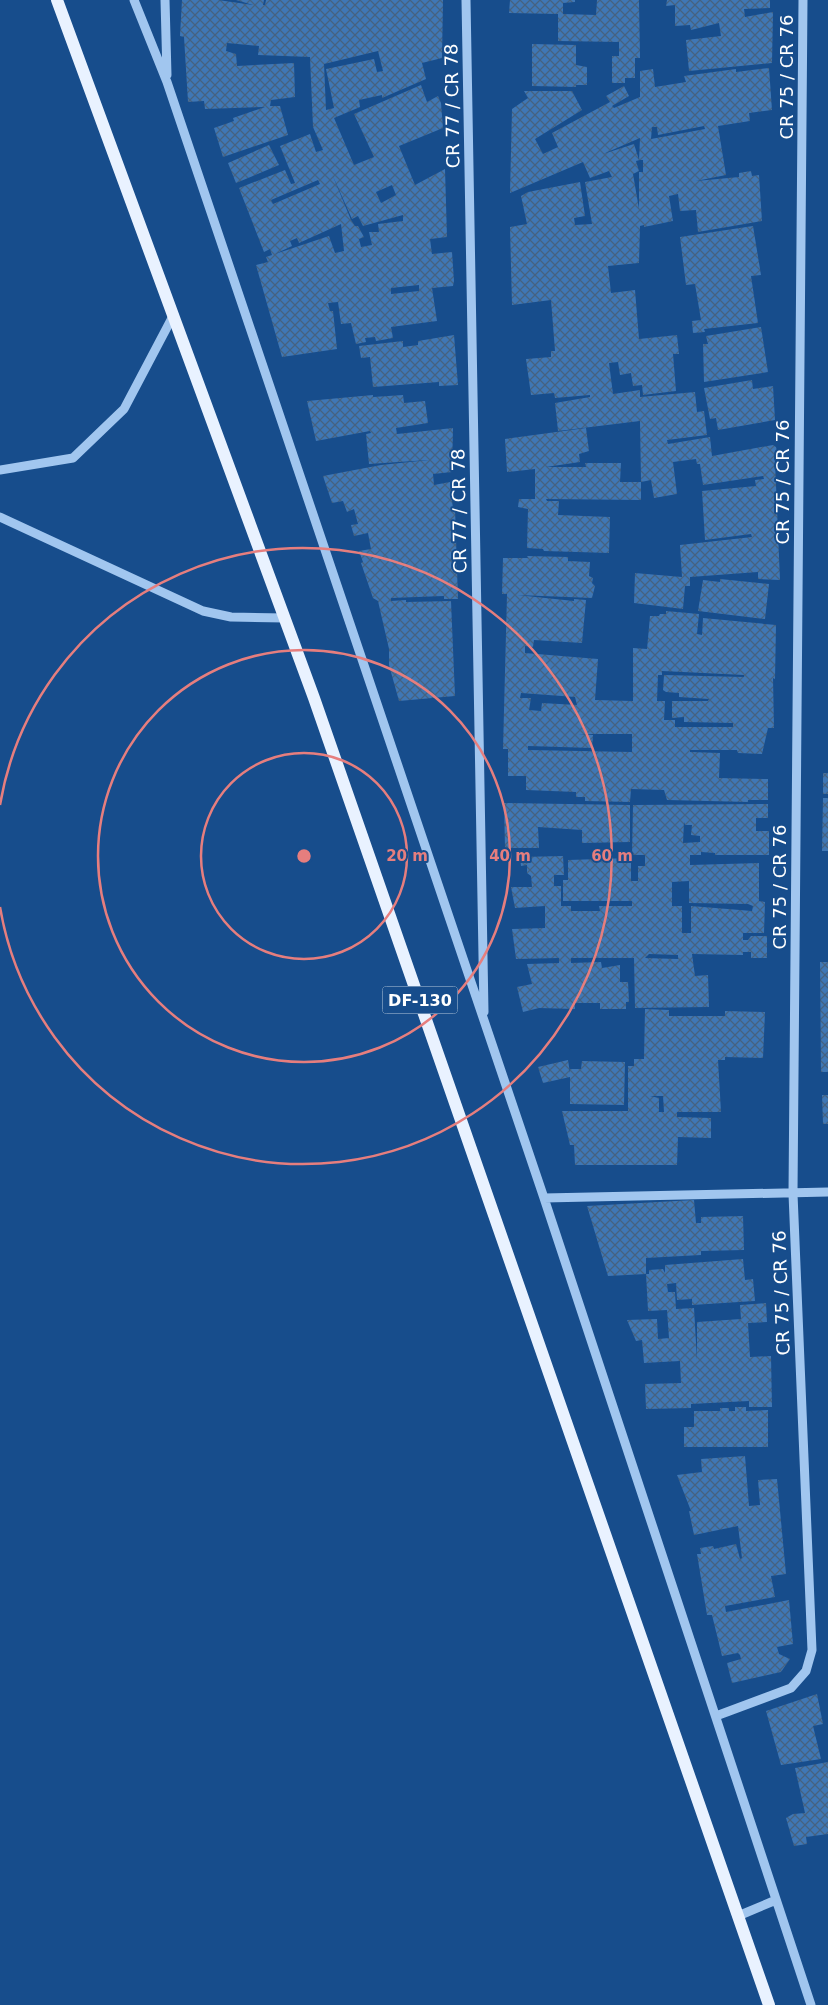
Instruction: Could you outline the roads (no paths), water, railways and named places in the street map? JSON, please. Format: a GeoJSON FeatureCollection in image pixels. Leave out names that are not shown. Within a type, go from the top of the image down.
{"type":"FeatureCollection","features":[{"type":"Feature","properties":{"kind":"main road","name":"DF-130"},"geometry":{"type":"LineString","coordinates":[[57,0],[285,618],[769,2005]]}},
{"type":"Feature","properties":{"kind":"street"},"geometry":{"type":"LineString","coordinates":[[134,0],[167,82],[544,1198],[811,2005]]}},
{"type":"Feature","properties":{"kind":"street"},"geometry":{"type":"LineString","coordinates":[[164,0],[167,82]]}},
{"type":"Feature","properties":{"kind":"street","name":"CR 77 / CR 78"},"geometry":{"type":"LineString","coordinates":[[466,0],[484,1022]]}},
{"type":"Feature","properties":{"kind":"street","name":"CR 75 / CR 76"},"geometry":{"type":"LineString","coordinates":[[716,1716],[791,1688],[806,1671],[812,1650],[792,1194],[803,0]]}},
{"type":"Feature","properties":{"kind":"street"},"geometry":{"type":"LineString","coordinates":[[0,470],[73,458],[124,410],[174,316]]}},
{"type":"Feature","properties":{"kind":"street"},"geometry":{"type":"LineString","coordinates":[[0,517],[203,611],[231,617],[285,618]]}},
{"type":"Feature","properties":{"kind":"street"},"geometry":{"type":"LineString","coordinates":[[544,1198],[828,1192]]}},
{"type":"Feature","properties":{"kind":"street"},"geometry":{"type":"LineString","coordinates":[[738,1916],[776,1900]]}}]}
